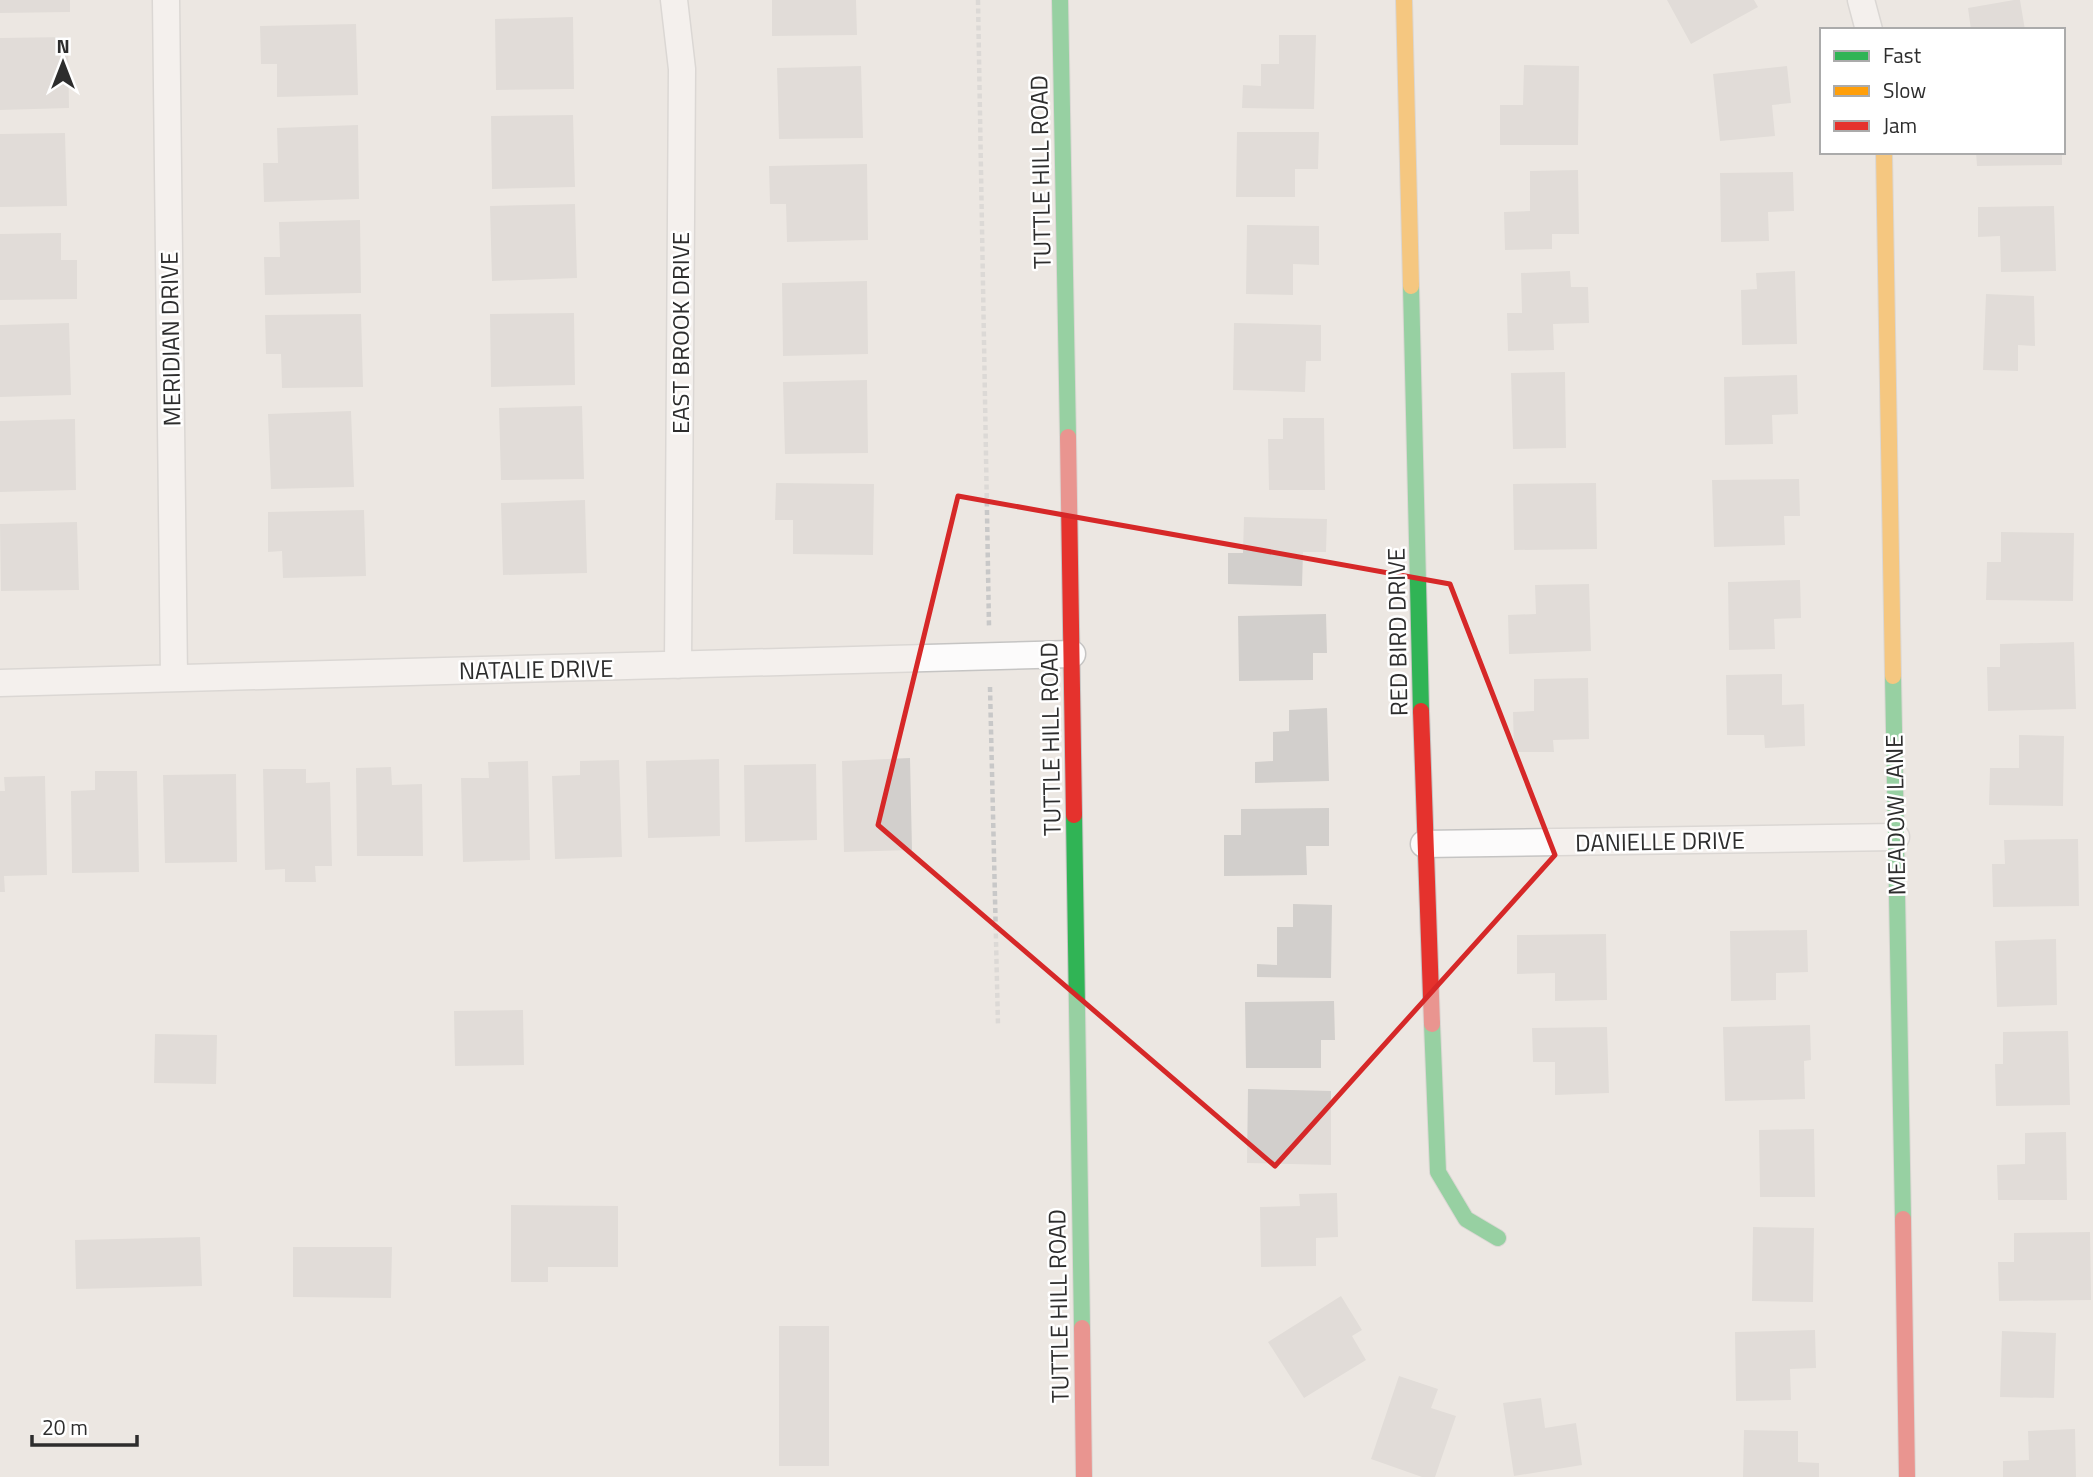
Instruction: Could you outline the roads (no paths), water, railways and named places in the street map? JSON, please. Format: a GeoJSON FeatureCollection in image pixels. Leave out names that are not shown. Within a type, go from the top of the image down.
{"type":"FeatureCollection","features":[{"type":"Feature","properties":{"kind":"street","name":"MERIDIAN DRIVE"},"geometry":{"type":"LineString","coordinates":[[166,0],[174,678]]}},
{"type":"Feature","properties":{"kind":"street","name":"EAST BROOK DRIVE"},"geometry":{"type":"LineString","coordinates":[[674,0],[682,69],[678,666]]}},
{"type":"Feature","properties":{"kind":"street","name":"TUTTLE HILL ROAD"},"geometry":{"type":"LineString","coordinates":[[1060,0],[1083,1477]]}},
{"type":"Feature","properties":{"kind":"street","name":"RED BIRD DRIVE"},"geometry":{"type":"LineString","coordinates":[[1404,0],[1424,844],[1438,1172],[1466,1219],[1498,1238]]}},
{"type":"Feature","properties":{"kind":"street"},"geometry":{"type":"LineString","coordinates":[[1861,0],[1868,28]]}},
{"type":"Feature","properties":{"kind":"street","name":"MEADOW LANE"},"geometry":{"type":"LineString","coordinates":[[1884,154],[1907,1477]]}},
{"type":"Feature","properties":{"kind":"street","name":"NATALIE DRIVE"},"geometry":{"type":"LineString","coordinates":[[0,683],[1072,654]]}},
{"type":"Feature","properties":{"kind":"street","name":"DANIELLE DRIVE"},"geometry":{"type":"LineString","coordinates":[[1424,844],[1896,837]]}}]}
